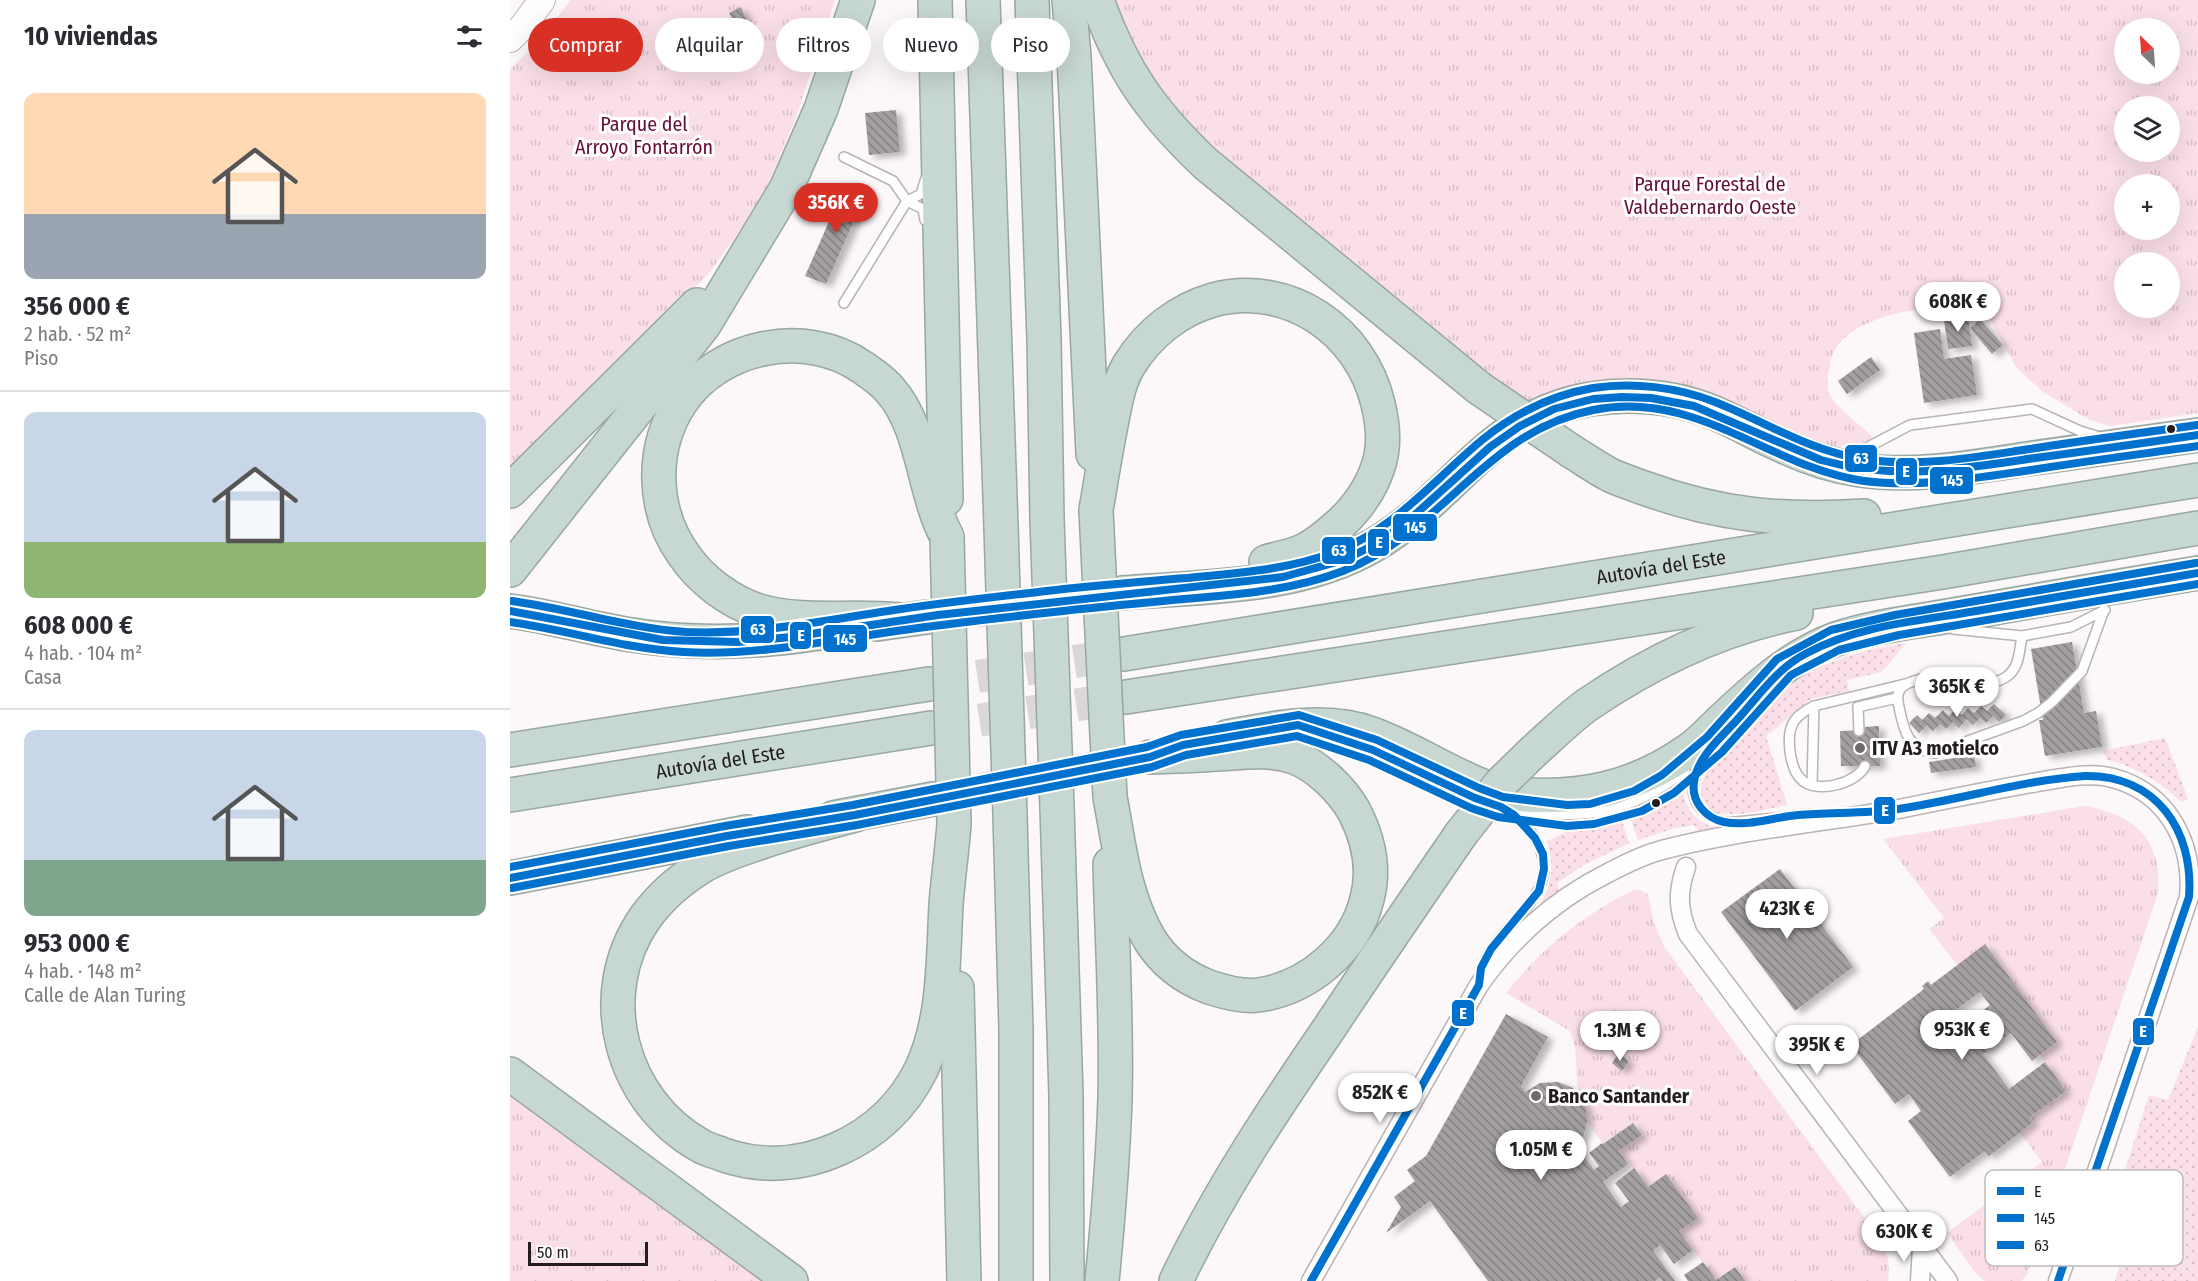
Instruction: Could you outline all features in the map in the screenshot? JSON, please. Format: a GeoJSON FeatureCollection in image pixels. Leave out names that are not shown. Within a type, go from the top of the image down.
{"type":"FeatureCollection","features":[{"type":"Feature","properties":{"kind":"highway"},"geometry":{"type":"LineString","coordinates":[[512,567],[704,325],[786,189],[821,109],[858,0]]}},
{"type":"Feature","properties":{"kind":"highway"},"geometry":{"type":"LineString","coordinates":[[934,0],[964,1281]]}},
{"type":"Feature","properties":{"kind":"highway"},"geometry":{"type":"LineString","coordinates":[[983,0],[1016,1030],[1016,1281]]}},
{"type":"Feature","properties":{"kind":"highway"},"geometry":{"type":"LineString","coordinates":[[1032,0],[1066,1096],[1067,1281]]}},
{"type":"Feature","properties":{"kind":"highway"},"geometry":{"type":"LineString","coordinates":[[1070,0],[1110,796],[1115,1097],[1112,1170],[1102,1281]]}},
{"type":"Feature","properties":{"kind":"highway"},"geometry":{"type":"LineString","coordinates":[[1097,0],[1112,39],[1130,75],[1160,117],[1182,142],[1479,388],[1610,475],[1678,500],[1717,510],[1756,517],[1827,518],[1900,513],[2198,465]]}},
{"type":"Feature","properties":{"kind":"highway"},"geometry":{"type":"LineString","coordinates":[[510,491],[693,309],[732,263],[786,189]]}},
{"type":"Feature","properties":{"kind":"highway"},"geometry":{"type":"LineString","coordinates":[[1096,510],[1118,392],[1129,365],[1148,340],[1167,322],[1186,311],[1220,298],[1243,296],[1286,302],[1309,311],[1328,323],[1344,338],[1367,371],[1382,419],[1383,442],[1378,466],[1367,490],[1352,512],[1331,533],[1303,551],[1250,566],[1192,576],[1122,593],[1268,580],[1299,575],[1352,557],[1400,528],[1465,467],[1513,429],[1561,407],[1590,399],[1625,396],[1670,400],[1704,409],[1784,447],[1833,465],[1894,474],[1951,470],[2198,435]]}},
{"type":"Feature","properties":{"kind":"highway"},"geometry":{"type":"LineString","coordinates":[[510,611],[630,635],[680,642],[720,643],[795,637],[913,618],[815,619],[786,617],[757,610],[732,598],[708,582],[674,542],[664,519],[658,473],[662,447],[670,423],[681,402],[697,383],[735,358],[756,350],[783,345],[835,352],[854,362],[890,390],[904,410],[923,461],[939,523],[947,537]]}},
{"type":"Feature","properties":{"kind":"highway","name":"Autovía del Este"},"geometry":{"type":"LineString","coordinates":[[1124,654],[2198,480]]}},
{"type":"Feature","properties":{"kind":"highway"},"geometry":{"type":"LineString","coordinates":[[1126,697],[1943,572],[2198,528]]}},
{"type":"Feature","properties":{"kind":"highway"},"geometry":{"type":"LineString","coordinates":[[1176,1281],[1198,1235],[1233,1172],[1283,1096],[1461,834],[1502,783],[1535,750],[1586,706],[1637,674],[1691,646],[1773,618],[1877,596],[1943,572]]}},
{"type":"Feature","properties":{"kind":"highway"},"geometry":{"type":"LineString","coordinates":[[1110,796],[1124,870],[1140,918],[1150,939],[1166,961],[1185,975],[1222,991],[1256,995],[1281,990],[1306,979],[1334,958],[1352,934],[1367,899],[1371,870],[1367,845],[1348,800],[1327,778],[1296,758],[1258,750],[1139,759],[1183,746],[1252,732],[1298,725],[1338,727],[1371,733],[1499,796],[1583,795],[1620,786],[1690,750],[1759,686],[1784,667],[1835,640],[1897,626],[2198,573]]}},
{"type":"Feature","properties":{"kind":"highway"},"geometry":{"type":"LineString","coordinates":[[510,750],[929,684]]}},
{"type":"Feature","properties":{"kind":"highway","name":"Autovía del Este"},"geometry":{"type":"LineString","coordinates":[[510,795],[931,728]]}},
{"type":"Feature","properties":{"kind":"highway"},"geometry":{"type":"LineString","coordinates":[[510,878],[933,799]]}},
{"type":"Feature","properties":{"kind":"highway"},"geometry":{"type":"LineString","coordinates":[[855,815],[787,833],[725,855],[703,866],[661,899],[644,919],[630,948],[621,975],[617,1002],[621,1038],[634,1079],[654,1107],[679,1131],[702,1147],[733,1158],[764,1164],[801,1161],[828,1153],[857,1140],[881,1123],[901,1100],[920,1071],[935,1034],[945,952],[946,903],[954,824]]}},
{"type":"Feature","properties":{"kind":"highway"},"geometry":{"type":"LineString","coordinates":[[510,1074],[791,1281]]}},
{"type":"Feature","properties":{"kind":"street"},"geometry":{"type":"LineString","coordinates":[[510,39],[523,26],[542,0]]}},
{"type":"Feature","properties":{"kind":"street"},"geometry":{"type":"LineString","coordinates":[[1311,1281],[1479,985],[1493,965],[1554,906],[1589,883],[1640,858],[1684,845],[2069,777],[2112,778],[2133,786],[2158,804],[2174,824],[2185,844],[2191,877],[2189,897],[2098,1170]]}},
{"type":"Feature","properties":{"kind":"street"},"geometry":{"type":"LineString","coordinates":[[1686,867],[1679,890],[1683,921],[1688,934],[1948,1281]]}},
{"type":"Feature","properties":{"kind":"street"},"geometry":{"type":"LineString","coordinates":[[1920,1281],[1922,1248]]}},
{"type":"Feature","properties":{"kind":"street"},"geometry":{"type":"LineString","coordinates":[[2058,1281],[2063,1266]]}},
{"type":"Feature","properties":{"kind":"lane"},"geometry":{"type":"LineString","coordinates":[[844,303],[907,201],[921,194],[926,178],[937,111]]}},
{"type":"Feature","properties":{"kind":"lane"},"geometry":{"type":"LineString","coordinates":[[844,157],[893,181],[907,201],[923,209],[926,229]]}},
{"type":"Feature","properties":{"kind":"lane"},"geometry":{"type":"LineString","coordinates":[[929,240],[942,285]]}},
{"type":"Feature","properties":{"kind":"lane"},"geometry":{"type":"LineString","coordinates":[[1833,465],[1910,425],[2032,409],[2080,431],[2125,445]]}},
{"type":"Feature","properties":{"kind":"lane"},"geometry":{"type":"LineString","coordinates":[[1897,626],[2022,636],[2071,627],[2104,610],[2119,596],[2141,582]]}},
{"type":"Feature","properties":{"kind":"lane"},"geometry":{"type":"LineString","coordinates":[[1905,684],[1900,689],[1897,698],[1902,720],[1908,736],[1917,748],[1925,752],[1935,753],[2023,721],[2052,702],[2082,671],[2104,610]]}},
{"type":"Feature","properties":{"kind":"lane"},"geometry":{"type":"LineString","coordinates":[[1865,766],[1862,772],[1852,780],[1836,784],[1812,785],[1804,782],[1792,768],[1790,758],[1793,722],[1814,706],[1939,676],[1999,681],[2007,677],[2016,667],[2022,636]]}},
{"type":"Feature","properties":{"kind":"lane"},"geometry":{"type":"LineString","coordinates":[[1784,667],[1714,745],[1699,766],[1692,783],[1697,803],[1713,819],[1726,823],[1791,815],[1896,809]]}},
{"type":"Feature","properties":{"kind":"lane"},"geometry":{"type":"LineString","coordinates":[[1859,731],[1858,707],[1897,698]]}},
{"type":"Feature","properties":{"kind":"lane"},"geometry":{"type":"LineString","coordinates":[[1812,785],[1814,706]]}},
{"type":"Feature","properties":{"kind":"lane"},"geometry":{"type":"LineString","coordinates":[[1499,796],[1567,816],[1592,814],[1622,807],[1668,784],[1714,745]]}},
{"type":"Feature","properties":{"kind":"lane"},"geometry":{"type":"LineString","coordinates":[[1479,985],[1481,968],[1491,949],[1539,891],[1544,869],[1543,854],[1535,838],[1499,796]]}},
{"type":"Feature","properties":{"kind":"green space","name":"Parque del Arroyo Fontarrón"},"geometry":{"type":"Polygon","coordinates":[[[571,0],[835,0],[829,18],[776,18],[776,72],[811,72],[796,117],[761,201],[710,272],[510,477],[510,69],[528,52],[528,72],[643,72],[643,18],[556,18],[571,0]]]}},
{"type":"Feature","properties":{"kind":"green space","name":"Parque Forestal de Valdebernardo Oeste"},"geometry":{"type":"Polygon","coordinates":[[[1108,0],[2198,0],[2198,413],[2110,426],[2090,420],[2043,392],[2016,367],[1985,310],[1944,307],[1901,313],[1869,323],[1855,330],[1834,351],[1828,377],[1829,393],[1839,407],[1874,438],[1857,445],[1835,447],[1805,440],[1752,416],[1527,407],[1220,159],[1150,83],[1108,0]]]}},
{"type":"Feature","properties":{"kind":"green space"},"geometry":{"type":"Polygon","coordinates":[[[1906,643],[1882,672],[1847,680],[1849,691],[1811,699],[1766,736],[1787,805],[1736,814],[1716,812],[1708,806],[1703,799],[1702,784],[1709,767],[1740,728],[1780,693],[1810,672],[1833,661],[1869,650],[1906,643]]]}},
{"type":"Feature","properties":{"kind":"green space"},"geometry":{"type":"Polygon","coordinates":[[[2165,738],[2188,799],[2181,802],[2147,776],[2107,760],[2103,751],[2165,738]]]}},
{"type":"Feature","properties":{"kind":"green space"},"geometry":{"type":"Polygon","coordinates":[[[1681,787],[1689,809],[1697,819],[1718,829],[1701,833],[1694,825],[1672,829],[1638,840],[1630,817],[1649,808],[1651,812],[1665,805],[1662,798],[1681,787]]]}},
{"type":"Feature","properties":{"kind":"green space"},"geometry":{"type":"Polygon","coordinates":[[[2085,806],[2121,817],[2131,823],[2147,840],[2157,864],[2158,893],[2065,1170],[2031,1170],[2042,1162],[2020,1133],[2033,1123],[2030,1117],[2066,1091],[2040,1055],[2057,1042],[1985,944],[1957,965],[1929,929],[1944,918],[1883,839],[2085,806]]]}},
{"type":"Feature","properties":{"kind":"green space"},"geometry":{"type":"Polygon","coordinates":[[[1620,815],[1629,843],[1584,865],[1557,883],[1559,892],[1541,904],[1548,888],[1552,866],[1547,841],[1587,822],[1620,815]]]}},
{"type":"Feature","properties":{"kind":"green space"},"geometry":{"type":"Polygon","coordinates":[[[1633,890],[1640,890],[1648,894],[1654,923],[1665,948],[1881,1240],[1888,1260],[1888,1281],[1745,1281],[1735,1267],[1716,1280],[1679,1231],[1698,1218],[1666,1174],[1648,1187],[1619,1151],[1642,1135],[1634,1123],[1603,1144],[1587,1122],[1586,1107],[1578,1094],[1575,1048],[1570,1031],[1506,993],[1534,961],[1564,934],[1596,911],[1633,890]]]}},
{"type":"Feature","properties":{"kind":"green space"},"geometry":{"type":"Polygon","coordinates":[[[2198,1027],[2198,1281],[2115,1281],[2120,1266],[2183,1266],[2183,1170],[2125,1170],[2149,1095],[2168,1100],[2198,1027]]]}},
{"type":"Feature","properties":{"kind":"green space"},"geometry":{"type":"Polygon","coordinates":[[[510,1094],[764,1281],[510,1281],[510,1094]]]}},
{"type":"Feature","properties":{"kind":"green space"},"geometry":{"type":"Polygon","coordinates":[[[1985,1205],[1985,1266],[2030,1266],[2026,1276],[2021,1281],[1985,1281],[1976,1274],[1947,1233],[1985,1205]]]}},
{"type":"Feature","properties":{"kind":"building"},"geometry":{"type":"Polygon","coordinates":[[[741,7],[746,18],[732,18],[729,13],[741,7]]]}},
{"type":"Feature","properties":{"kind":"building"},"geometry":{"type":"Polygon","coordinates":[[[896,110],[900,152],[869,155],[865,113],[896,110]]]}},
{"type":"Feature","properties":{"kind":"building"},"geometry":{"type":"Polygon","coordinates":[[[846,183],[867,192],[826,284],[805,276],[846,183]]]}},
{"type":"Feature","properties":{"kind":"building"},"geometry":{"type":"Polygon","coordinates":[[[1968,316],[1972,346],[1948,349],[1944,320],[1968,316]]]}},
{"type":"Feature","properties":{"kind":"building"},"geometry":{"type":"Polygon","coordinates":[[[1980,319],[2003,345],[1992,354],[1970,328],[1980,319]]]}},
{"type":"Feature","properties":{"kind":"building"},"geometry":{"type":"Polygon","coordinates":[[[1940,329],[1944,359],[1971,355],[1977,395],[1924,403],[1914,333],[1940,329]]]}},
{"type":"Feature","properties":{"kind":"building"},"geometry":{"type":"Polygon","coordinates":[[[1871,357],[1880,370],[1847,394],[1838,381],[1871,357]]]}},
{"type":"Feature","properties":{"kind":"building"},"geometry":{"type":"Polygon","coordinates":[[[2072,642],[2084,713],[2096,711],[2102,747],[2045,756],[2039,720],[2043,720],[2031,649],[2072,642]]]}},
{"type":"Feature","properties":{"kind":"building"},"geometry":{"type":"Polygon","coordinates":[[[1994,704],[2006,715],[1999,722],[1993,716],[1986,723],[1980,718],[1973,725],[1967,719],[1959,728],[1953,722],[1946,729],[1940,724],[1933,731],[1927,725],[1919,733],[1909,723],[1917,715],[1922,720],[1929,713],[1935,718],[1943,710],[1949,716],[1955,709],[1962,715],[1968,708],[1974,713],[1981,706],[1987,711],[1994,704]]]}},
{"type":"Feature","properties":{"kind":"building","name":"ITV A3 motielco"},"geometry":{"type":"Polygon","coordinates":[[[1879,726],[1880,766],[1841,766],[1840,731],[1865,730],[1865,727],[1879,726]]]}},
{"type":"Feature","properties":{"kind":"building"},"geometry":{"type":"Polygon","coordinates":[[[1974,755],[1976,767],[1931,773],[1929,762],[1974,755]]]}},
{"type":"Feature","properties":{"kind":"building"},"geometry":{"type":"Polygon","coordinates":[[[1780,869],[1853,967],[1795,1011],[1721,912],[1780,869]]]}},
{"type":"Feature","properties":{"kind":"building"},"geometry":{"type":"Polygon","coordinates":[[[1985,944],[2057,1042],[2032,1061],[2011,1033],[1983,1054],[2009,1089],[2045,1062],[2066,1091],[2030,1117],[2033,1122],[1989,1156],[1985,1151],[1950,1177],[1908,1121],[1921,1111],[1909,1094],[1895,1104],[1851,1045],[1924,989],[1922,986],[1928,981],[1931,985],[1985,944]],[[1980,992],[1953,1012],[1963,1026],[1990,1005],[1980,992]]]}},
{"type":"Feature","properties":{"kind":"building"},"geometry":{"type":"Polygon","coordinates":[[[1506,1014],[1548,1037],[1521,1086],[1525,1092],[1540,1083],[1558,1082],[1573,1088],[1586,1107],[1587,1122],[1584,1135],[1576,1146],[1594,1170],[1599,1166],[1589,1153],[1602,1143],[1633,1123],[1642,1135],[1619,1151],[1628,1164],[1603,1182],[1621,1207],[1629,1201],[1615,1183],[1634,1168],[1648,1187],[1666,1174],[1698,1218],[1679,1231],[1693,1250],[1674,1264],[1660,1245],[1653,1251],[1675,1281],[1662,1281],[1660,1277],[1655,1281],[1488,1281],[1430,1201],[1386,1233],[1401,1207],[1394,1197],[1415,1181],[1407,1170],[1426,1156],[1506,1014]]]}},
{"type":"Feature","properties":{"kind":"building"},"geometry":{"type":"Polygon","coordinates":[[[1619,1053],[1629,1061],[1622,1071],[1612,1063],[1619,1053]]]}},
{"type":"Feature","properties":{"kind":"building"},"geometry":{"type":"Polygon","coordinates":[[[1703,1262],[1716,1280],[1735,1267],[1745,1281],[1688,1281],[1684,1275],[1703,1262]]]}},
{"type":"Feature","properties":{"kind":"tunnel"},"geometry":{"type":"LineString","coordinates":[[927,617],[1122,593]]}},
{"type":"Feature","properties":{"kind":"tunnel"},"geometry":{"type":"LineString","coordinates":[[929,684],[1124,654]]}},
{"type":"Feature","properties":{"kind":"tunnel"},"geometry":{"type":"LineString","coordinates":[[931,728],[1126,697]]}},
{"type":"Feature","properties":{"kind":"tunnel"},"geometry":{"type":"LineString","coordinates":[[933,799],[1128,761]]}},
{"type":"Feature","properties":{"kind":"transit line","name":"63"},"geometry":{"type":"LineString","coordinates":[[512,601],[664,630],[737,631],[976,599],[1281,567],[1335,552],[1377,530],[1413,502],[1482,440],[1520,414],[1563,395],[1608,386],[1655,387],[1686,393],[1715,402],[1824,449],[1843,455],[1884,461],[1926,462],[1968,458],[2197,425]]}},
{"type":"Feature","properties":{"kind":"transit line","name":"E"},"geometry":{"type":"LineString","coordinates":[[510,611],[663,640],[738,642],[791,637],[938,615],[1283,577],[1344,560],[1378,543],[1408,521],[1490,447],[1520,426],[1554,409],[1593,399],[1651,398],[1694,406],[1821,460],[1875,470],[1954,469],[2198,435]]}},
{"type":"Feature","properties":{"kind":"transit line","name":"145"},"geometry":{"type":"LineString","coordinates":[[510,622],[662,650],[738,652],[791,647],[979,620],[1270,590],[1325,577],[1378,554],[1409,533],[1493,460],[1522,439],[1555,421],[1593,410],[1631,406],[1666,410],[1699,420],[1829,473],[1885,483],[1927,483],[1969,479],[2198,446]]}},
{"type":"Feature","properties":{"kind":"transit line","name":"63"},"geometry":{"type":"LineString","coordinates":[[510,867],[725,826],[853,805],[1147,747],[1181,735],[1299,715],[1377,740],[1503,797],[1567,805],[1590,804],[1634,791],[1662,775],[1707,737],[1777,659],[1831,630],[1895,615],[2196,563]]}},
{"type":"Feature","properties":{"kind":"transit line","name":"E"},"geometry":{"type":"LineString","coordinates":[[2096,1170],[2189,897],[2189,873],[2185,850],[2177,829],[2165,811],[2150,796],[2132,785],[2110,778],[2085,776],[2014,786],[1898,809],[1798,815],[1752,823],[1733,823],[1717,820],[1705,813],[1697,802],[1694,782],[1696,773],[1710,749],[1769,684],[1796,659],[1827,644],[1847,636],[1890,625],[2198,573]]}},
{"type":"Feature","properties":{"kind":"transit line","name":"145"},"geometry":{"type":"LineString","coordinates":[[512,888],[729,846],[857,825],[1152,767],[1186,755],[1297,736],[1369,760],[1471,808],[1498,817],[1567,826],[1594,824],[1642,811],[1674,793],[1722,752],[1791,675],[1839,650],[1899,635],[2198,584]]}},
{"type":"Feature","properties":{"kind":"transit line","name":"E"},"geometry":{"type":"LineString","coordinates":[[510,878],[727,836],[855,815],[1150,757],[1183,745],[1298,725],[1373,750],[1475,798],[1501,807],[1514,815],[1535,838],[1543,854],[1544,869],[1539,891],[1491,949],[1481,968],[1479,985],[1311,1281]]}},
{"type":"Feature","properties":{"kind":"transit line","name":"E"},"geometry":{"type":"LineString","coordinates":[[2058,1281],[2063,1266]]}},
{"type":"Feature","properties":{"kind":"place","name":"ITV A3 motielco"},"geometry":{"type":"Point","coordinates":[1860,748]}},
{"type":"Feature","properties":{"kind":"place","name":"Banco Santander"},"geometry":{"type":"Point","coordinates":[1536,1096]}}]}
